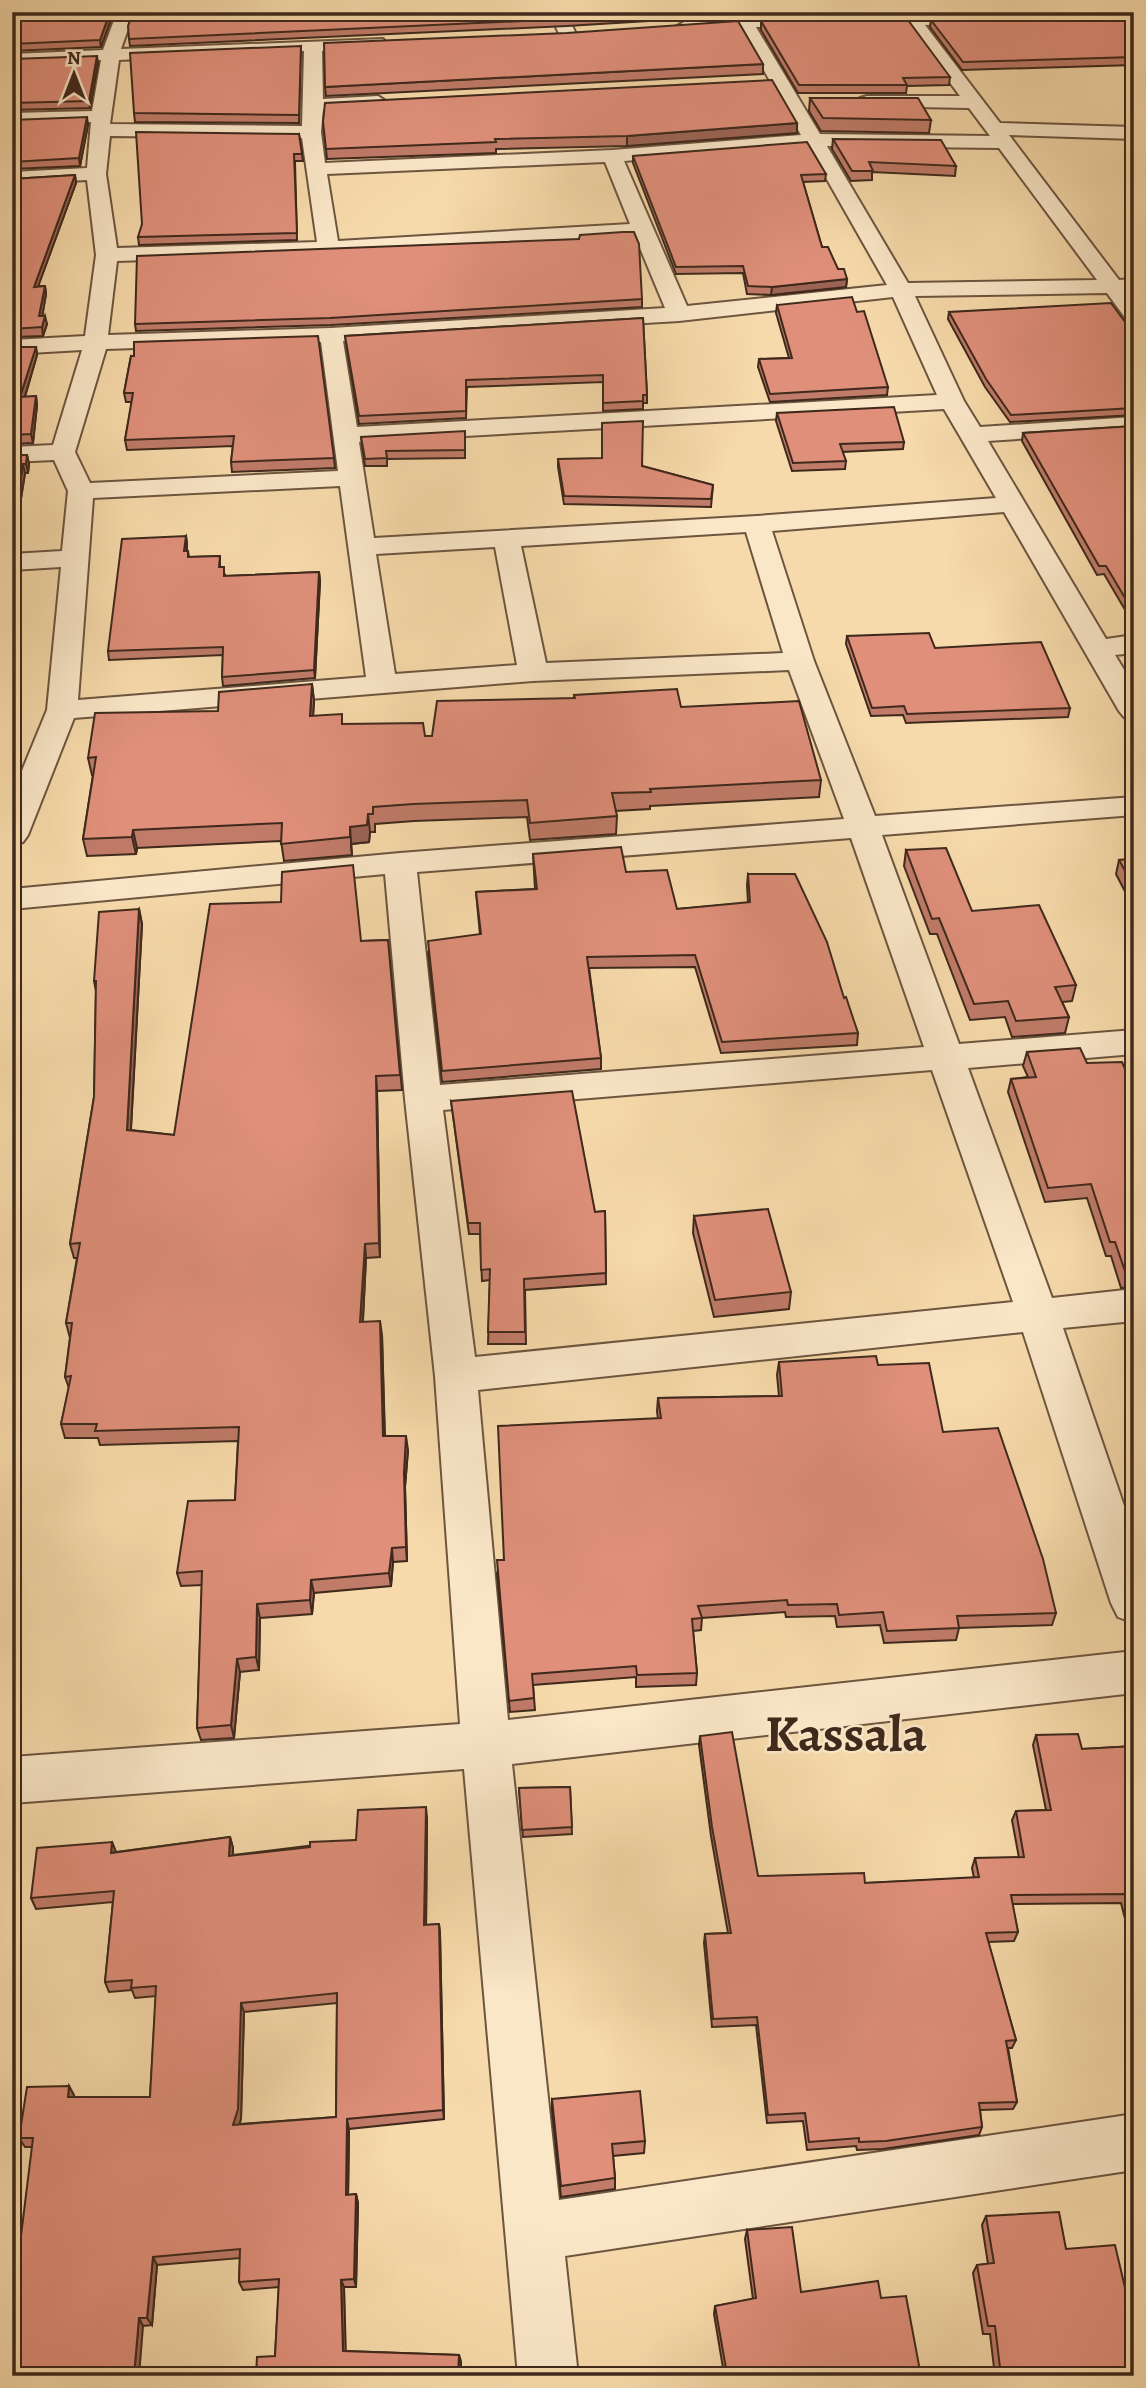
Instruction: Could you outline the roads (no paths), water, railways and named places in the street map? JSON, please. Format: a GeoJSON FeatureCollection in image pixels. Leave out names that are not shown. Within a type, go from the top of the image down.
{"type":"FeatureCollection","features":[{"type":"Feature","properties":{"kind":"street"},"geometry":{"type":"LineString","coordinates":[[12,835],[62,710],[81,491],[63,452],[96,342],[107,255],[96,174],[111,53],[127,12]]}},
{"type":"Feature","properties":{"kind":"street"},"geometry":{"type":"LineString","coordinates":[[557,12],[567,34]]}},
{"type":"Feature","properties":{"kind":"street"},"geometry":{"type":"LineString","coordinates":[[662,28],[741,17],[913,21],[1094,12]]}},
{"type":"Feature","properties":{"kind":"street"},"geometry":{"type":"LineString","coordinates":[[741,17],[772,81],[792,102],[815,139],[901,290],[952,401],[1134,712]]}},
{"type":"Feature","properties":{"kind":"street"},"geometry":{"type":"LineString","coordinates":[[913,21],[999,136],[1124,287],[1134,314]]}},
{"type":"Feature","properties":{"kind":"street"},"geometry":{"type":"LineString","coordinates":[[12,59],[393,42]]}},
{"type":"Feature","properties":{"kind":"street"},"geometry":{"type":"LineString","coordinates":[[313,46],[314,105],[311,132],[328,248]]}},
{"type":"Feature","properties":{"kind":"street"},"geometry":{"type":"LineString","coordinates":[[314,105],[396,101]]}},
{"type":"Feature","properties":{"kind":"street"},"geometry":{"type":"LineString","coordinates":[[792,102],[818,102]]}},
{"type":"Feature","properties":{"kind":"street"},"geometry":{"type":"LineString","coordinates":[[844,102],[974,102]]}},
{"type":"Feature","properties":{"kind":"street"},"geometry":{"type":"LineString","coordinates":[[12,119],[311,132]]}},
{"type":"Feature","properties":{"kind":"street"},"geometry":{"type":"LineString","coordinates":[[316,169],[612,156],[815,139],[1134,133]]}},
{"type":"Feature","properties":{"kind":"street"},"geometry":{"type":"LineString","coordinates":[[612,156],[679,314]]}},
{"type":"Feature","properties":{"kind":"street"},"geometry":{"type":"LineString","coordinates":[[12,178],[96,174]]}},
{"type":"Feature","properties":{"kind":"street"},"geometry":{"type":"LineString","coordinates":[[107,255],[328,248],[643,229]]}},
{"type":"Feature","properties":{"kind":"street"},"geometry":{"type":"LineString","coordinates":[[12,347],[331,335],[679,314],[901,290],[1124,287]]}},
{"type":"Feature","properties":{"kind":"street"},"geometry":{"type":"LineString","coordinates":[[331,335],[382,685]]}},
{"type":"Feature","properties":{"kind":"street"},"geometry":{"type":"LineString","coordinates":[[347,435],[952,401]]}},
{"type":"Feature","properties":{"kind":"street"},"geometry":{"type":"LineString","coordinates":[[972,435],[1134,424]]}},
{"type":"Feature","properties":{"kind":"street"},"geometry":{"type":"LineString","coordinates":[[12,454],[63,452]]}},
{"type":"Feature","properties":{"kind":"street"},"geometry":{"type":"LineString","coordinates":[[81,491],[353,478]]}},
{"type":"Feature","properties":{"kind":"street"},"geometry":{"type":"LineString","coordinates":[[363,547],[757,524],[1012,504]]}},
{"type":"Feature","properties":{"kind":"street"},"geometry":{"type":"LineString","coordinates":[[757,524],[800,661],[863,826],[1038,1315],[1134,1603]]}},
{"type":"Feature","properties":{"kind":"street"},"geometry":{"type":"LineString","coordinates":[[506,538],[533,672]]}},
{"type":"Feature","properties":{"kind":"street"},"geometry":{"type":"LineString","coordinates":[[12,562],[74,558]]}},
{"type":"Feature","properties":{"kind":"street"},"geometry":{"type":"LineString","coordinates":[[1098,648],[1134,645]]}},
{"type":"Feature","properties":{"kind":"street"},"geometry":{"type":"LineString","coordinates":[[62,710],[533,672],[800,661]]}},
{"type":"Feature","properties":{"kind":"street"},"geometry":{"type":"LineString","coordinates":[[12,899],[400,863],[1134,806]]}},
{"type":"Feature","properties":{"kind":"street"},"geometry":{"type":"LineString","coordinates":[[400,863],[423,1099],[456,1376],[486,1745],[548,2376]]}},
{"type":"Feature","properties":{"kind":"street"},"geometry":{"type":"LineString","coordinates":[[423,1099],[1134,1042]]}},
{"type":"Feature","properties":{"kind":"street"},"geometry":{"type":"LineString","coordinates":[[456,1376],[1134,1305]]}},
{"type":"Feature","properties":{"kind":"street"},"geometry":{"type":"LineString","coordinates":[[12,1780],[486,1745],[1134,1672]]}},
{"type":"Feature","properties":{"kind":"street"},"geometry":{"type":"LineString","coordinates":[[534,2232],[1134,2142]]}},
{"type":"Feature","properties":{"kind":"district","name":"Kassala"},"geometry":{"type":"Point","coordinates":[846,1734]}}]}
